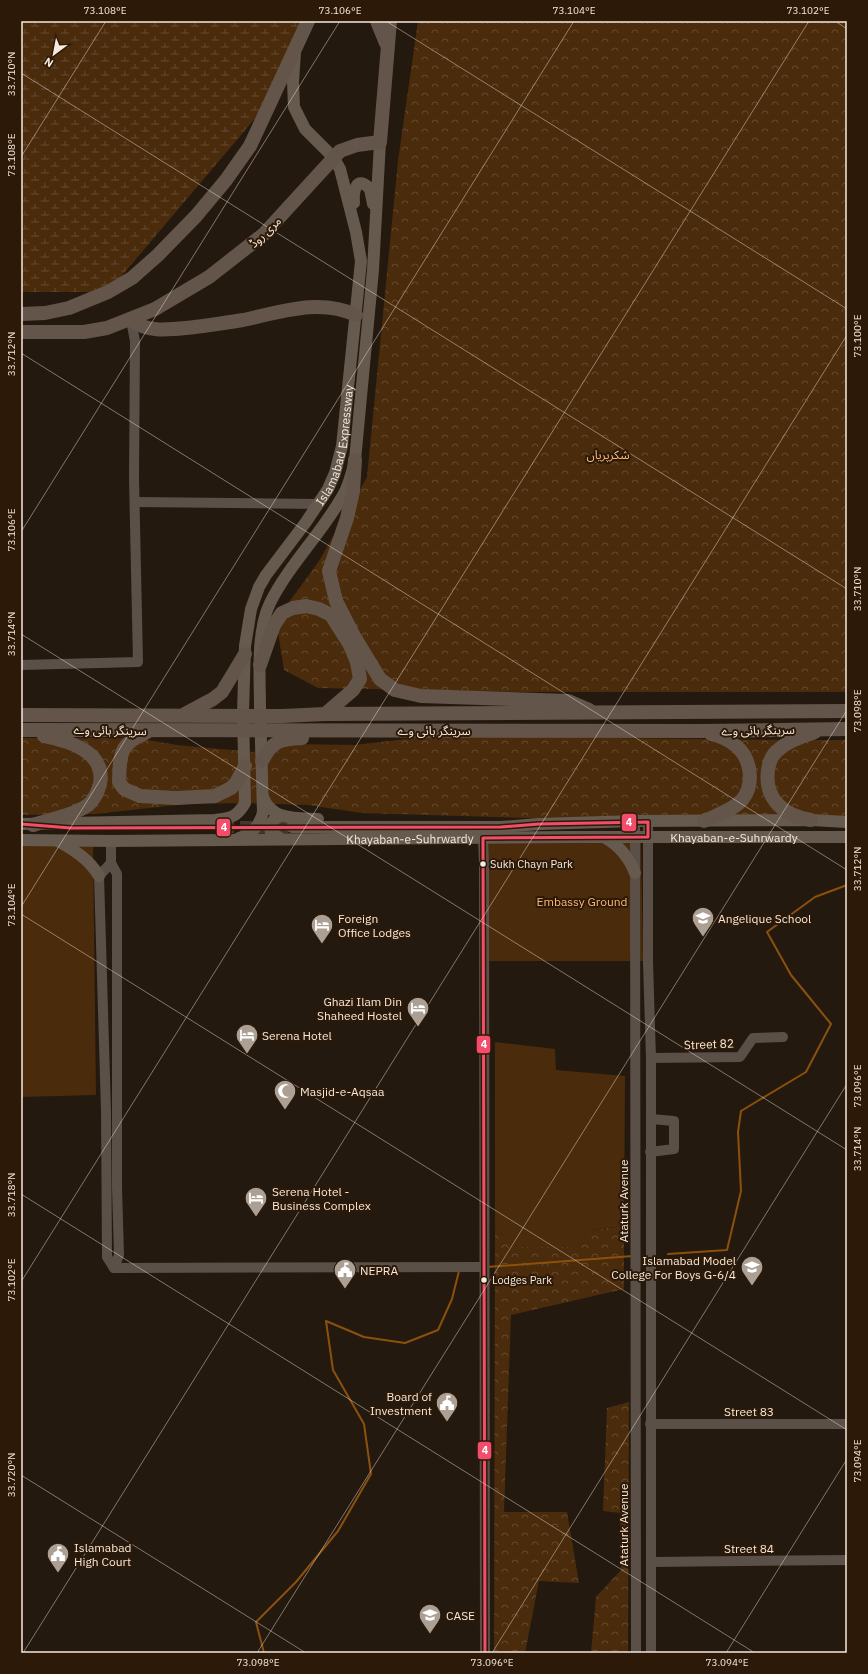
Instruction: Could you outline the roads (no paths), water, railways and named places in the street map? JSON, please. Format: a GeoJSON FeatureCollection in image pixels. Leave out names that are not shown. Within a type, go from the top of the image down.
{"type":"FeatureCollection","features":[{"type":"Feature","properties":{"kind":"highway"},"geometry":{"type":"LineString","coordinates":[[21,314],[45,313],[69,308],[108,292],[132,278],[158,255],[201,210],[226,180],[250,146],[308,21]]}},
{"type":"Feature","properties":{"kind":"highway"},"geometry":{"type":"LineString","coordinates":[[377,21],[387,45]]}},
{"type":"Feature","properties":{"kind":"highway"},"geometry":{"type":"LineString","coordinates":[[380,142],[390,21]]}},
{"type":"Feature","properties":{"kind":"highway","name":"مری روڈ"},"geometry":{"type":"LineString","coordinates":[[21,332],[84,332],[107,328],[131,320],[155,309],[208,277],[242,253],[276,222],[340,151],[351,146],[380,142]]}},
{"type":"Feature","properties":{"kind":"highway"},"geometry":{"type":"LineString","coordinates":[[131,320],[148,329],[171,330],[210,325],[292,309],[318,306],[335,308],[356,315]]}},
{"type":"Feature","properties":{"kind":"highway"},"geometry":{"type":"LineString","coordinates":[[355,460],[353,492],[347,518],[329,571],[336,601],[355,638],[380,679],[395,690],[421,696],[568,700],[594,712]]}},
{"type":"Feature","properties":{"kind":"highway"},"geometry":{"type":"LineString","coordinates":[[260,672],[274,624],[282,613],[293,608],[306,606],[319,609],[331,615],[350,645],[358,662],[360,679],[353,690],[325,714]]}},
{"type":"Feature","properties":{"kind":"highway"},"geometry":{"type":"LineString","coordinates":[[181,716],[199,707],[222,692],[245,654]]}},
{"type":"Feature","properties":{"kind":"highway","name":"سرینگر ہائی وے"},"geometry":{"type":"LineString","coordinates":[[21,715],[282,716],[325,714],[847,711]]}},
{"type":"Feature","properties":{"kind":"highway"},"geometry":{"type":"LineString","coordinates":[[261,754],[272,745],[282,740],[377,738],[408,729]]}},
{"type":"Feature","properties":{"kind":"highway","name":"سرینگر ہائی وے"},"geometry":{"type":"LineString","coordinates":[[21,731],[408,729],[701,731],[847,729]]}},
{"type":"Feature","properties":{"kind":"highway"},"geometry":{"type":"LineString","coordinates":[[811,820],[792,816],[776,803],[769,790],[767,776],[772,757],[776,751],[785,744],[823,729]]}},
{"type":"Feature","properties":{"kind":"highway"},"geometry":{"type":"LineString","coordinates":[[21,731],[76,744],[87,751],[98,765],[101,776],[98,791],[90,804],[75,812],[33,825]]}},
{"type":"Feature","properties":{"kind":"highway"},"geometry":{"type":"LineString","coordinates":[[149,731],[134,737],[125,746],[120,758],[118,782],[130,792],[140,796],[176,798],[215,796],[231,788],[245,766]]}},
{"type":"Feature","properties":{"kind":"highway"},"geometry":{"type":"LineString","coordinates":[[701,731],[718,735],[737,746],[745,756],[749,768],[750,781],[747,793],[737,804],[704,821]]}},
{"type":"Feature","properties":{"kind":"main road","name":"Islamabad Expressway"},"geometry":{"type":"LineString","coordinates":[[33,825],[64,823],[218,824],[232,818],[241,810],[245,803],[243,713],[245,654],[251,610],[259,586],[318,504],[328,489],[335,473],[342,446],[361,261],[345,181],[338,163],[305,129],[294,107],[293,82],[296,47]]}},
{"type":"Feature","properties":{"kind":"main road","name":"Islamabad Expressway"},"geometry":{"type":"LineString","coordinates":[[236,839],[251,833],[260,823],[263,812],[260,672],[262,634],[269,605],[282,583],[343,496],[350,480],[355,460],[366,354],[380,142]]}},
{"type":"Feature","properties":{"kind":"main road"},"geometry":{"type":"LineString","coordinates":[[356,232],[353,194],[355,187],[360,184],[366,185],[371,192],[375,232]]}},
{"type":"Feature","properties":{"kind":"main road"},"geometry":{"type":"LineString","coordinates":[[262,794],[270,809],[280,816],[291,818],[349,820],[508,820],[539,824]]}},
{"type":"Feature","properties":{"kind":"main road"},"geometry":{"type":"LineString","coordinates":[[280,816],[272,821],[270,829],[271,832],[281,839]]}},
{"type":"Feature","properties":{"kind":"main road","name":"Khayaban-e-Suhrwardy"},"geometry":{"type":"LineString","coordinates":[[539,824],[641,821],[811,820],[841,822]]}},
{"type":"Feature","properties":{"kind":"main road"},"geometry":{"type":"LineString","coordinates":[[292,826],[501,828],[539,824]]}},
{"type":"Feature","properties":{"kind":"main road"},"geometry":{"type":"LineString","coordinates":[[604,837],[620,848],[635,873]]}},
{"type":"Feature","properties":{"kind":"main road","name":"Khayaban-e-Suhrwardy"},"geometry":{"type":"LineString","coordinates":[[21,840],[111,841],[236,839],[841,837]]}},
{"type":"Feature","properties":{"kind":"main road"},"geometry":{"type":"LineString","coordinates":[[55,840],[83,857],[94,868],[99,876]]}},
{"type":"Feature","properties":{"kind":"street"},"geometry":{"type":"LineString","coordinates":[[21,665],[138,662],[135,502],[135,341],[131,320]]}},
{"type":"Feature","properties":{"kind":"street"},"geometry":{"type":"LineString","coordinates":[[135,502],[318,504]]}},
{"type":"Feature","properties":{"kind":"street","name":"Ataturk Avenue"},"geometry":{"type":"LineString","coordinates":[[641,821],[651,1058],[651,1653]]}},
{"type":"Feature","properties":{"kind":"street","name":"Ataturk Avenue"},"geometry":{"type":"LineString","coordinates":[[636,1653],[635,873],[642,837]]}},
{"type":"Feature","properties":{"kind":"street"},"geometry":{"type":"LineString","coordinates":[[483,838],[485,1653]]}},
{"type":"Feature","properties":{"kind":"street"},"geometry":{"type":"LineString","coordinates":[[111,841],[111,864],[117,874],[117,1187],[119,1255],[114,1268]]}},
{"type":"Feature","properties":{"kind":"street"},"geometry":{"type":"LineString","coordinates":[[111,864],[99,876],[104,1094],[106,1111],[106,1257],[114,1268]]}},
{"type":"Feature","properties":{"kind":"street","name":"Street 82"},"geometry":{"type":"LineString","coordinates":[[651,1058],[740,1056],[753,1038],[784,1038]]}},
{"type":"Feature","properties":{"kind":"street"},"geometry":{"type":"LineString","coordinates":[[104,1094],[117,1094]]}},
{"type":"Feature","properties":{"kind":"street"},"geometry":{"type":"LineString","coordinates":[[106,1111],[118,1110]]}},
{"type":"Feature","properties":{"kind":"street"},"geometry":{"type":"LineString","coordinates":[[650,1152],[674,1149],[674,1121],[651,1119]]}},
{"type":"Feature","properties":{"kind":"street"},"geometry":{"type":"LineString","coordinates":[[114,1268],[484,1267]]}},
{"type":"Feature","properties":{"kind":"street"},"geometry":{"type":"LineString","coordinates":[[636,1393],[650,1392]]}},
{"type":"Feature","properties":{"kind":"street","name":"Street 83"},"geometry":{"type":"LineString","coordinates":[[650,1424],[847,1424]]}},
{"type":"Feature","properties":{"kind":"street","name":"Street 84"},"geometry":{"type":"LineString","coordinates":[[652,1562],[847,1560]]}},
{"type":"Feature","properties":{"kind":"waterway"},"geometry":{"type":"LineString","coordinates":[[668,1254],[727,1250],[741,1191],[738,1132],[741,1111],[806,1072],[831,1024],[791,975],[767,932],[815,897],[847,885]]}},
{"type":"Feature","properties":{"kind":"waterway"},"geometry":{"type":"LineString","coordinates":[[487,1267],[633,1256]]}},
{"type":"Feature","properties":{"kind":"waterway"},"geometry":{"type":"LineString","coordinates":[[264,1653],[256,1622],[296,1582],[338,1531],[371,1474],[364,1424],[333,1370],[326,1321],[364,1337],[405,1343],[438,1330],[452,1299],[459,1271]]}},
{"type":"Feature","properties":{"kind":"tunnel"},"geometry":{"type":"LineString","coordinates":[[222,827],[292,827]]}},
{"type":"Feature","properties":{"kind":"place","name":"Sukh Chayn Park"},"geometry":{"type":"Point","coordinates":[483,864]}},
{"type":"Feature","properties":{"kind":"place","name":"Angelique School"},"geometry":{"type":"Point","coordinates":[703,938]}},
{"type":"Feature","properties":{"kind":"place","name":"Foreign Office Lodges"},"geometry":{"type":"Point","coordinates":[322,944]}},
{"type":"Feature","properties":{"kind":"place","name":"Ghazi Ilam Din Shaheed Hostel"},"geometry":{"type":"Point","coordinates":[418,1028]}},
{"type":"Feature","properties":{"kind":"place","name":"Serena Hotel"},"geometry":{"type":"Point","coordinates":[247,1054]}},
{"type":"Feature","properties":{"kind":"place","name":"Masjid-e-Aqsaa"},"geometry":{"type":"Point","coordinates":[285,1110]}},
{"type":"Feature","properties":{"kind":"place","name":"Serena Hotel - Business Complex"},"geometry":{"type":"Point","coordinates":[256,1218]}},
{"type":"Feature","properties":{"kind":"place","name":"Lodges Park"},"geometry":{"type":"Point","coordinates":[484,1280]}},
{"type":"Feature","properties":{"kind":"place","name":"Islamabad Model College For Boys G-6/4"},"geometry":{"type":"Point","coordinates":[752,1286]}},
{"type":"Feature","properties":{"kind":"place","name":"NEPRA"},"geometry":{"type":"Point","coordinates":[345,1290]}},
{"type":"Feature","properties":{"kind":"place","name":"Board of Investment"},"geometry":{"type":"Point","coordinates":[447,1422]}},
{"type":"Feature","properties":{"kind":"place","name":"Islamabad High Court"},"geometry":{"type":"Point","coordinates":[58,1574]}},
{"type":"Feature","properties":{"kind":"place","name":"CASE"},"geometry":{"type":"Point","coordinates":[430,1634]}},
{"type":"Feature","properties":{"kind":"park label","name":"شکرپریاں"},"geometry":{"type":"Point","coordinates":[608,454]}},
{"type":"Feature","properties":{"kind":"park label","name":"Embassy Ground"},"geometry":{"type":"Point","coordinates":[582,901]}}]}
